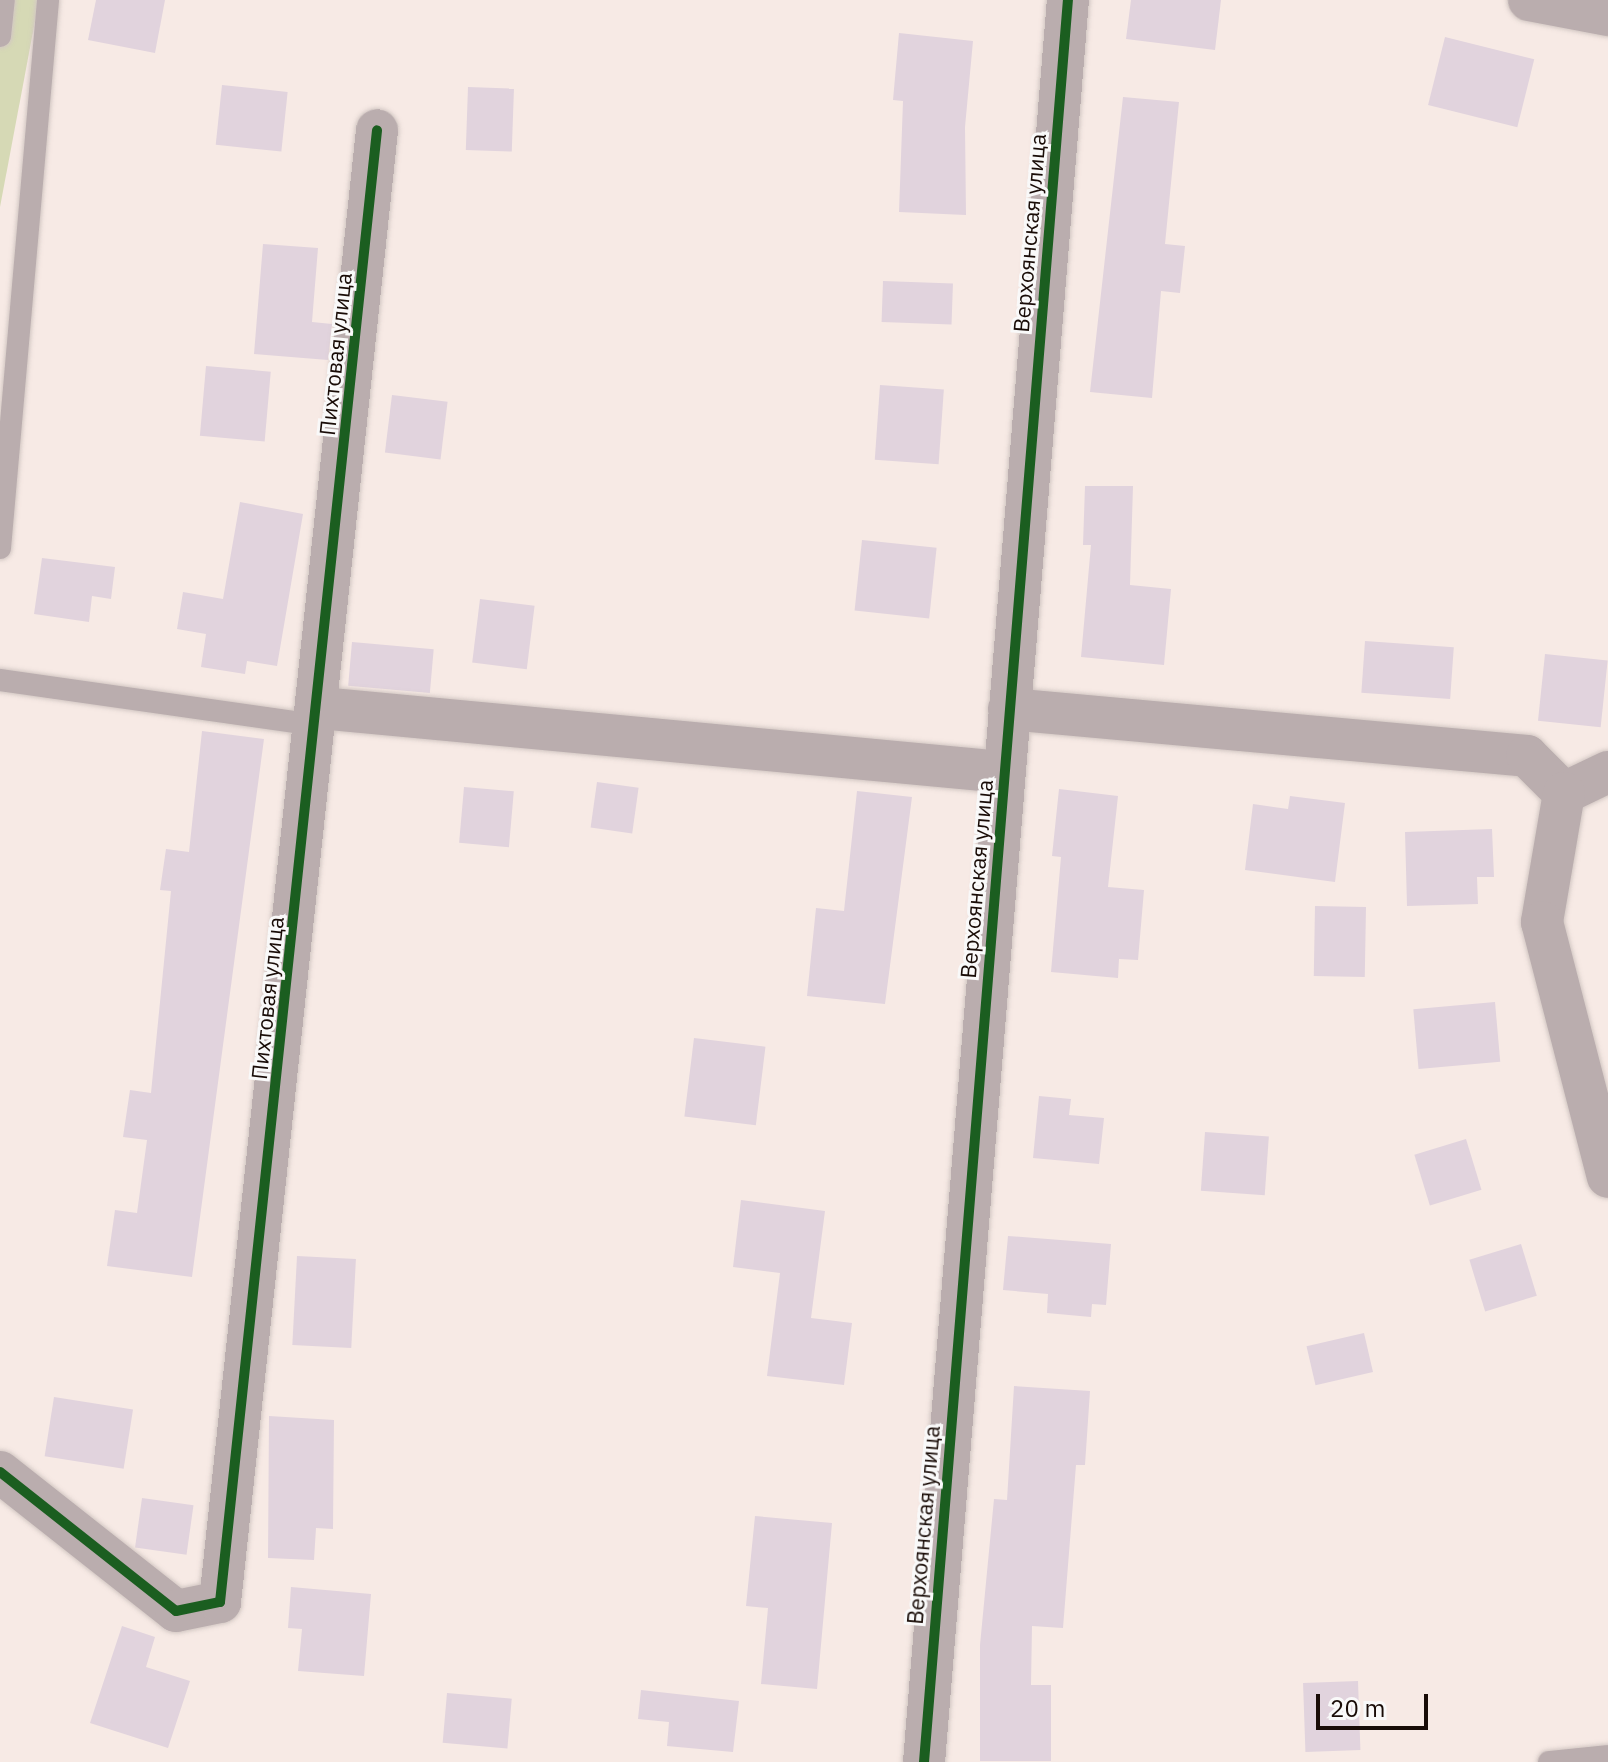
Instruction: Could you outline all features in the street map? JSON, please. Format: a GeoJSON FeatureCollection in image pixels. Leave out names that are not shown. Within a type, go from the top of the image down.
{"type":"FeatureCollection","features":[{"type":"Feature","properties":{"kind":"street","name":"Верхоянская улица"},"geometry":{"type":"LineString","coordinates":[[924,1762],[1068,0]]}},
{"type":"Feature","properties":{"kind":"street"},"geometry":{"type":"LineString","coordinates":[[1529,0],[1608,15]]}},
{"type":"Feature","properties":{"kind":"street","name":"Пихтовая улица"},"geometry":{"type":"LineString","coordinates":[[0,1472],[176,1611],[220,1602],[319,717],[377,130]]}},
{"type":"Feature","properties":{"kind":"street"},"geometry":{"type":"LineString","coordinates":[[1009,709],[1527,756],[1564,793]]}},
{"type":"Feature","properties":{"kind":"street"},"geometry":{"type":"LineString","coordinates":[[319,717],[1004,772]]}},
{"type":"Feature","properties":{"kind":"street"},"geometry":{"type":"LineString","coordinates":[[1564,793],[1608,772]]}},
{"type":"Feature","properties":{"kind":"street"},"geometry":{"type":"LineString","coordinates":[[1564,793],[1542,922],[1608,1177]]}},
{"type":"Feature","properties":{"kind":"lane"},"geometry":{"type":"LineString","coordinates":[[0,36],[4,0]]}},
{"type":"Feature","properties":{"kind":"lane"},"geometry":{"type":"LineString","coordinates":[[0,548],[48,0]]}},
{"type":"Feature","properties":{"kind":"lane"},"geometry":{"type":"LineString","coordinates":[[0,680],[319,717]]}},
{"type":"Feature","properties":{"kind":"lane"},"geometry":{"type":"LineString","coordinates":[[1549,1762],[1608,1756]]}},
{"type":"Feature","properties":{"kind":"green space"},"geometry":{"type":"Polygon","coordinates":[[[0,0],[39,0],[0,207],[0,0]]]}},
{"type":"Feature","properties":{"kind":"building"},"geometry":{"type":"Polygon","coordinates":[[[96,0],[165,0],[155,53],[88,40],[96,0]]]}},
{"type":"Feature","properties":{"kind":"building"},"geometry":{"type":"Polygon","coordinates":[[[1131,0],[1221,0],[1215,50],[1126,39],[1131,0]]]}},
{"type":"Feature","properties":{"kind":"building"},"geometry":{"type":"Polygon","coordinates":[[[899,33],[973,41],[965,127],[966,215],[899,212],[903,101],[893,100],[899,33]]]}},
{"type":"Feature","properties":{"kind":"building"},"geometry":{"type":"Polygon","coordinates":[[[1445,37],[1534,59],[1517,127],[1428,105],[1445,37]]]}},
{"type":"Feature","properties":{"kind":"building"},"geometry":{"type":"Polygon","coordinates":[[[222,85],[288,92],[281,152],[216,145],[222,85]]]}},
{"type":"Feature","properties":{"kind":"building"},"geometry":{"type":"Polygon","coordinates":[[[468,87],[514,89],[512,152],[466,150],[468,87]]]}},
{"type":"Feature","properties":{"kind":"building"},"geometry":{"type":"Polygon","coordinates":[[[1123,97],[1179,102],[1165,244],[1185,246],[1180,293],[1161,291],[1152,398],[1090,392],[1123,97]]]}},
{"type":"Feature","properties":{"kind":"building"},"geometry":{"type":"Polygon","coordinates":[[[263,244],[318,248],[312,322],[332,324],[328,360],[254,354],[263,244]]]}},
{"type":"Feature","properties":{"kind":"building"},"geometry":{"type":"Polygon","coordinates":[[[883,281],[953,283],[952,324],[882,322],[883,281]]]}},
{"type":"Feature","properties":{"kind":"building"},"geometry":{"type":"Polygon","coordinates":[[[206,366],[271,372],[265,441],[200,436],[206,366]]]}},
{"type":"Feature","properties":{"kind":"building"},"geometry":{"type":"Polygon","coordinates":[[[880,385],[944,389],[939,464],[875,460],[880,385]]]}},
{"type":"Feature","properties":{"kind":"building"},"geometry":{"type":"Polygon","coordinates":[[[392,395],[448,402],[441,459],[385,453],[392,395]]]}},
{"type":"Feature","properties":{"kind":"building"},"geometry":{"type":"Polygon","coordinates":[[[1085,486],[1133,486],[1130,585],[1171,589],[1164,665],[1081,657],[1091,545],[1083,545],[1085,486]]]}},
{"type":"Feature","properties":{"kind":"building"},"geometry":{"type":"Polygon","coordinates":[[[240,502],[303,514],[277,666],[247,661],[245,674],[201,667],[206,634],[177,629],[183,592],[223,599],[240,502]]]}},
{"type":"Feature","properties":{"kind":"building"},"geometry":{"type":"Polygon","coordinates":[[[862,540],[937,548],[929,618],[855,611],[862,540]]]}},
{"type":"Feature","properties":{"kind":"building"},"geometry":{"type":"Polygon","coordinates":[[[42,558],[115,567],[111,599],[92,596],[89,622],[34,614],[42,558]]]}},
{"type":"Feature","properties":{"kind":"building"},"geometry":{"type":"Polygon","coordinates":[[[480,599],[535,606],[527,669],[472,663],[480,599]]]}},
{"type":"Feature","properties":{"kind":"building"},"geometry":{"type":"Polygon","coordinates":[[[1365,641],[1454,647],[1450,699],[1361,693],[1365,641]]]}},
{"type":"Feature","properties":{"kind":"building"},"geometry":{"type":"Polygon","coordinates":[[[352,642],[434,649],[430,693],[348,686],[352,642]]]}},
{"type":"Feature","properties":{"kind":"building"},"geometry":{"type":"Polygon","coordinates":[[[1545,654],[1608,661],[1601,727],[1538,721],[1545,654]]]}},
{"type":"Feature","properties":{"kind":"building"},"geometry":{"type":"Polygon","coordinates":[[[202,731],[264,739],[192,1277],[107,1266],[115,1210],[137,1213],[147,1140],[123,1137],[130,1090],[151,1093],[171,891],[160,890],[166,849],[189,852],[202,731]]]}},
{"type":"Feature","properties":{"kind":"building"},"geometry":{"type":"Polygon","coordinates":[[[597,782],[639,788],[632,833],[591,828],[597,782]]]}},
{"type":"Feature","properties":{"kind":"building"},"geometry":{"type":"Polygon","coordinates":[[[464,787],[514,791],[509,847],[459,843],[464,787]]]}},
{"type":"Feature","properties":{"kind":"building"},"geometry":{"type":"Polygon","coordinates":[[[1059,789],[1118,796],[1108,887],[1144,890],[1138,960],[1119,959],[1118,978],[1051,972],[1061,857],[1052,856],[1059,789]]]}},
{"type":"Feature","properties":{"kind":"building"},"geometry":{"type":"Polygon","coordinates":[[[857,791],[912,797],[885,1004],[807,996],[816,908],[844,911],[857,791]]]}},
{"type":"Feature","properties":{"kind":"building"},"geometry":{"type":"Polygon","coordinates":[[[1290,796],[1345,803],[1335,882],[1245,870],[1253,804],[1288,809],[1290,796]]]}},
{"type":"Feature","properties":{"kind":"building"},"geometry":{"type":"Polygon","coordinates":[[[1492,829],[1494,877],[1477,877],[1478,904],[1407,906],[1405,832],[1492,829]]]}},
{"type":"Feature","properties":{"kind":"building"},"geometry":{"type":"Polygon","coordinates":[[[1315,906],[1366,907],[1365,977],[1314,976],[1315,906]]]}},
{"type":"Feature","properties":{"kind":"building"},"geometry":{"type":"Polygon","coordinates":[[[1495,1002],[1500,1062],[1419,1069],[1413,1009],[1495,1002]]]}},
{"type":"Feature","properties":{"kind":"building"},"geometry":{"type":"Polygon","coordinates":[[[694,1038],[765,1047],[756,1125],[684,1116],[694,1038]]]}},
{"type":"Feature","properties":{"kind":"building"},"geometry":{"type":"Polygon","coordinates":[[[1039,1096],[1071,1099],[1069,1115],[1104,1118],[1099,1164],[1033,1158],[1039,1096]]]}},
{"type":"Feature","properties":{"kind":"building"},"geometry":{"type":"Polygon","coordinates":[[[1205,1132],[1269,1136],[1265,1195],[1201,1191],[1205,1132]]]}},
{"type":"Feature","properties":{"kind":"building"},"geometry":{"type":"Polygon","coordinates":[[[1466,1139],[1481,1190],[1430,1205],[1414,1155],[1466,1139]]]}},
{"type":"Feature","properties":{"kind":"building"},"geometry":{"type":"Polygon","coordinates":[[[741,1200],[825,1211],[811,1318],[852,1323],[844,1385],[767,1376],[780,1273],[733,1267],[741,1200]]]}},
{"type":"Feature","properties":{"kind":"building"},"geometry":{"type":"Polygon","coordinates":[[[1008,1236],[1111,1244],[1106,1305],[1092,1304],[1091,1317],[1047,1313],[1048,1294],[1003,1290],[1008,1236]]]}},
{"type":"Feature","properties":{"kind":"building"},"geometry":{"type":"Polygon","coordinates":[[[1521,1244],[1537,1296],[1485,1311],[1469,1260],[1521,1244]]]}},
{"type":"Feature","properties":{"kind":"building"},"geometry":{"type":"Polygon","coordinates":[[[297,1256],[356,1259],[351,1348],[292,1345],[297,1256]]]}},
{"type":"Feature","properties":{"kind":"building"},"geometry":{"type":"Polygon","coordinates":[[[1364,1333],[1373,1372],[1316,1385],[1307,1346],[1364,1333]]]}},
{"type":"Feature","properties":{"kind":"building"},"geometry":{"type":"Polygon","coordinates":[[[1014,1386],[1090,1391],[1085,1465],[1076,1465],[1063,1628],[1032,1626],[1031,1685],[1051,1685],[1051,1761],[980,1761],[980,1645],[994,1499],[1007,1500],[1014,1386]]]}},
{"type":"Feature","properties":{"kind":"building"},"geometry":{"type":"Polygon","coordinates":[[[54,1397],[133,1410],[124,1469],[45,1456],[54,1397]]]}},
{"type":"Feature","properties":{"kind":"building"},"geometry":{"type":"Polygon","coordinates":[[[269,1416],[334,1420],[333,1529],[316,1528],[314,1560],[268,1558],[269,1416]]]}},
{"type":"Feature","properties":{"kind":"building"},"geometry":{"type":"Polygon","coordinates":[[[142,1498],[193,1505],[187,1555],[135,1548],[142,1498]]]}},
{"type":"Feature","properties":{"kind":"building"},"geometry":{"type":"Polygon","coordinates":[[[755,1516],[832,1523],[817,1689],[761,1684],[768,1608],[746,1606],[755,1516]]]}},
{"type":"Feature","properties":{"kind":"building"},"geometry":{"type":"Polygon","coordinates":[[[291,1587],[371,1594],[364,1676],[298,1671],[302,1629],[288,1628],[291,1587]]]}},
{"type":"Feature","properties":{"kind":"building"},"geometry":{"type":"Polygon","coordinates":[[[122,1626],[155,1637],[146,1667],[190,1681],[168,1748],[90,1723],[122,1626]]]}},
{"type":"Feature","properties":{"kind":"building"},"geometry":{"type":"Polygon","coordinates":[[[1358,1681],[1360,1750],[1305,1752],[1303,1683],[1358,1681]]]}},
{"type":"Feature","properties":{"kind":"building"},"geometry":{"type":"Polygon","coordinates":[[[641,1690],[739,1701],[733,1752],[667,1746],[669,1722],[638,1719],[641,1690]]]}},
{"type":"Feature","properties":{"kind":"building"},"geometry":{"type":"Polygon","coordinates":[[[447,1693],[512,1699],[507,1748],[443,1743],[447,1693]]]}},
{"type":"Feature","properties":{"kind":"cycle path"},"geometry":{"type":"LineString","coordinates":[[924,1762],[1068,0]]}},
{"type":"Feature","properties":{"kind":"cycle path"},"geometry":{"type":"LineString","coordinates":[[0,1472],[176,1611],[220,1602],[377,130]]}}]}
